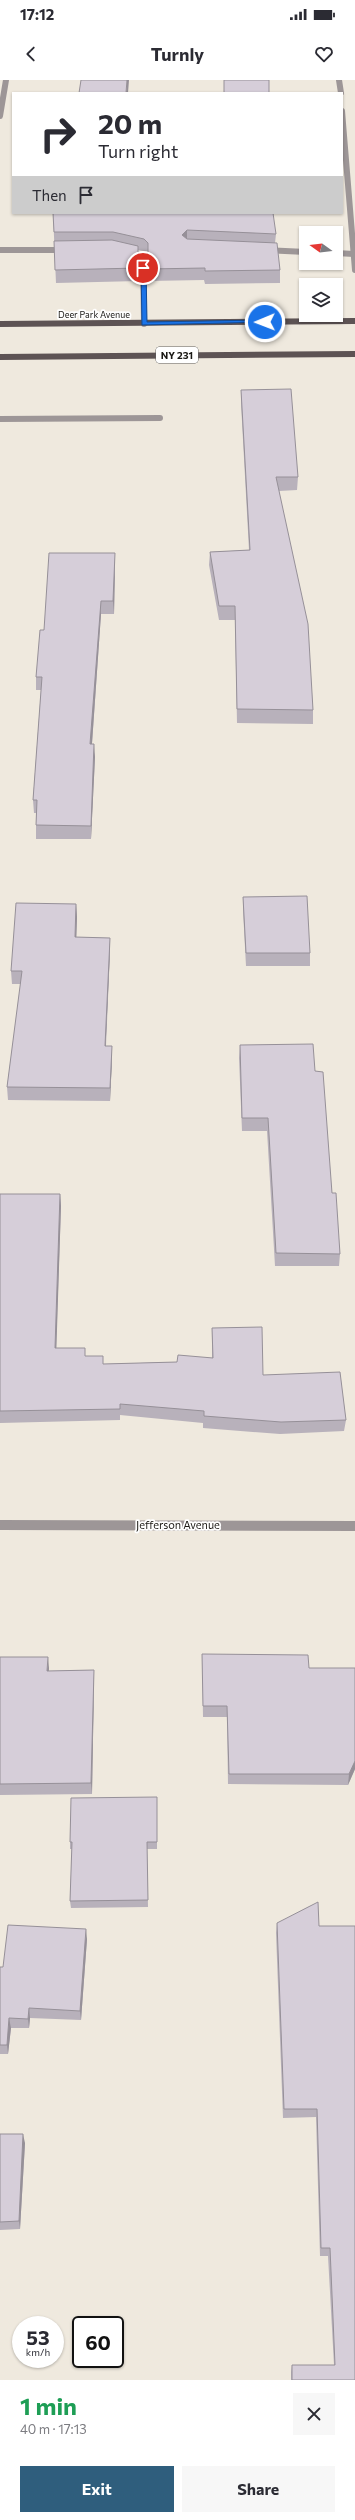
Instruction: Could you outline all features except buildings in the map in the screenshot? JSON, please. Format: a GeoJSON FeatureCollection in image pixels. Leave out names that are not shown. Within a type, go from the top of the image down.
{"type":"FeatureCollection","features":[{"type":"Feature","properties":{"kind":"main road","name":"Deer Park Avenue"},"geometry":{"type":"LineString","coordinates":[[0,324],[144,324],[355,321]]}},
{"type":"Feature","properties":{"kind":"main road","name":"NY 231"},"geometry":{"type":"LineString","coordinates":[[0,357],[355,354]]}},
{"type":"Feature","properties":{"kind":"street"},"geometry":{"type":"LineString","coordinates":[[0,116],[6,80]]}},
{"type":"Feature","properties":{"kind":"street"},"geometry":{"type":"LineString","coordinates":[[340,80],[340,92]]}},
{"type":"Feature","properties":{"kind":"street"},"geometry":{"type":"LineString","coordinates":[[343,123],[355,270]]}},
{"type":"Feature","properties":{"kind":"street"},"geometry":{"type":"LineString","coordinates":[[0,250],[75,250]]}},
{"type":"Feature","properties":{"kind":"street"},"geometry":{"type":"LineString","coordinates":[[118,250],[129,251],[143,256],[144,324]]}},
{"type":"Feature","properties":{"kind":"street"},"geometry":{"type":"LineString","coordinates":[[256,250],[299,252]]}},
{"type":"Feature","properties":{"kind":"street"},"geometry":{"type":"LineString","coordinates":[[343,253],[354,254]]}},
{"type":"Feature","properties":{"kind":"street"},"geometry":{"type":"LineString","coordinates":[[0,419],[160,418]]}},
{"type":"Feature","properties":{"kind":"street","name":"Jefferson Avenue"},"geometry":{"type":"LineString","coordinates":[[0,1525],[355,1526]]}},
{"type":"Feature","properties":{"kind":"route"},"geometry":{"type":"LineString","coordinates":[[143,268],[144,324],[265,322]]}}]}
